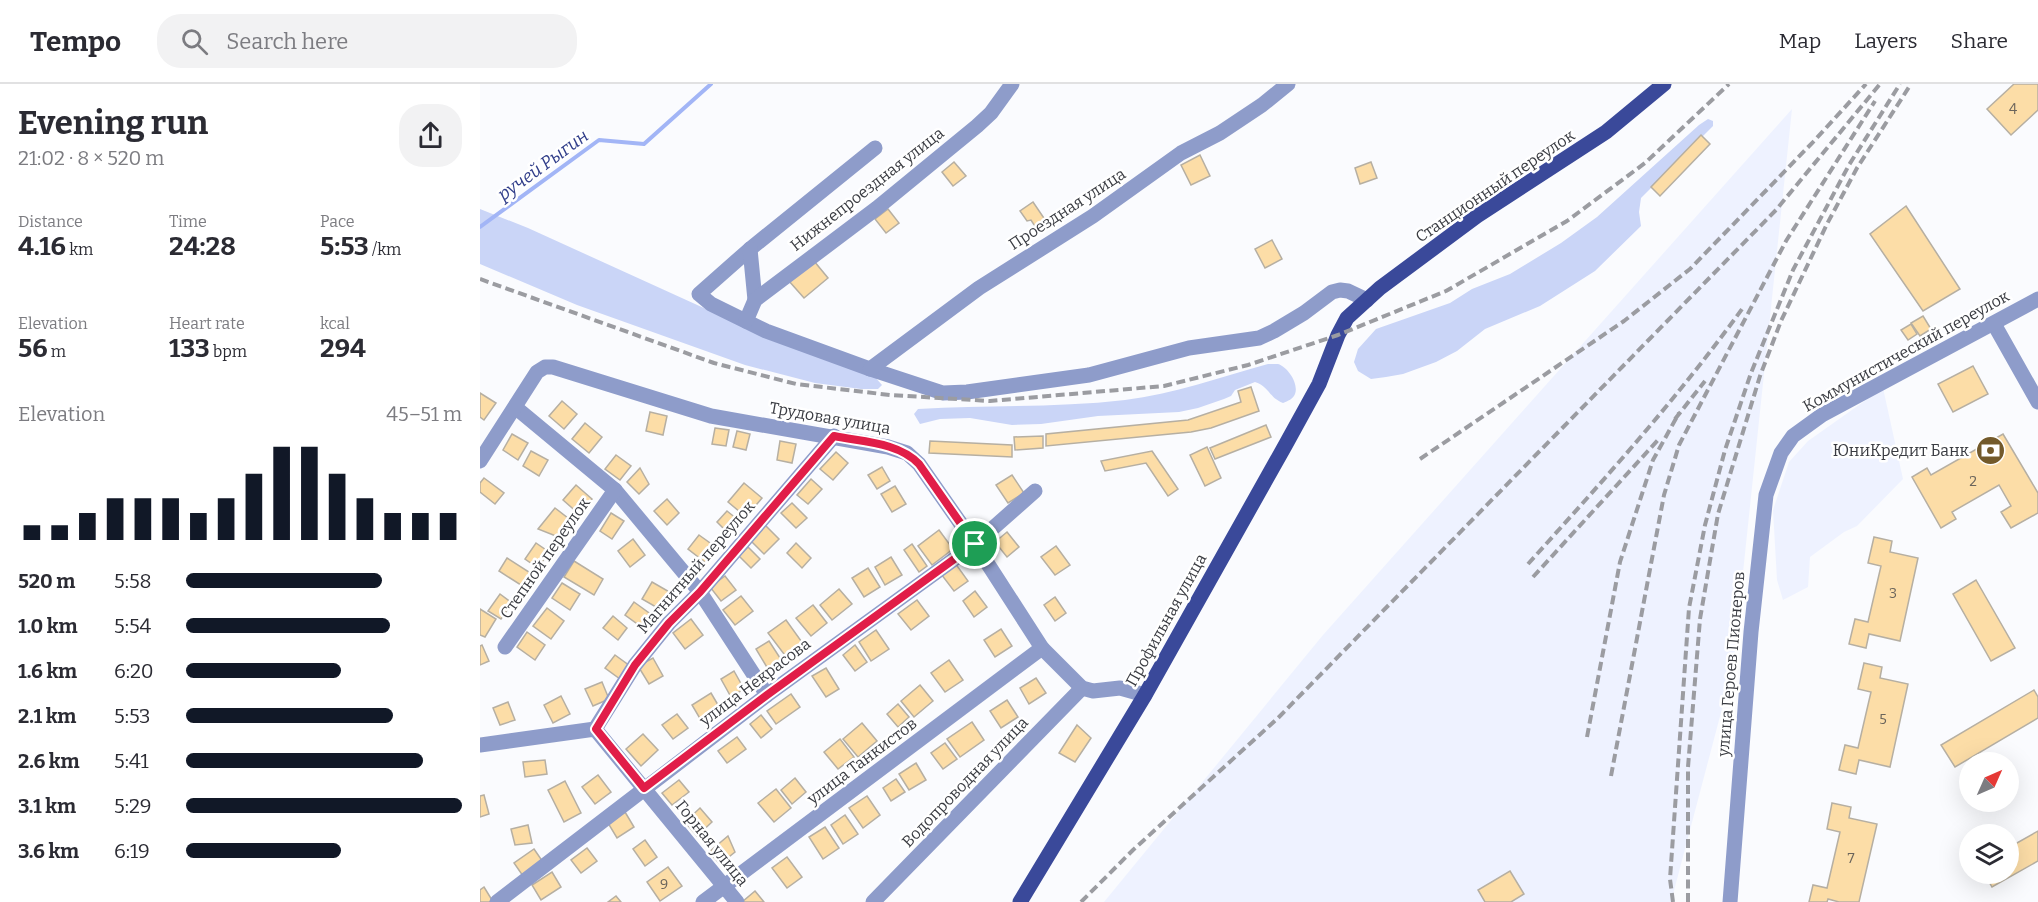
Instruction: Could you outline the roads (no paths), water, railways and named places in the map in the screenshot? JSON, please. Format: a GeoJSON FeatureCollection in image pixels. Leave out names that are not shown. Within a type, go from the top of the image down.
{"type":"FeatureCollection","features":[{"type":"Feature","properties":{"kind":"main road","name":"Станционный переулок"},"geometry":{"type":"LineString","coordinates":[[1347,318],[1380,288],[1478,216],[1606,132],[1664,84]]}},
{"type":"Feature","properties":{"kind":"main road","name":"Профильная улица"},"geometry":{"type":"LineString","coordinates":[[1020,902],[1145,696],[1314,394],[1347,318]]}},
{"type":"Feature","properties":{"kind":"street","name":"Нижнепроездная улица"},"geometry":{"type":"LineString","coordinates":[[746,321],[755,300],[877,208],[977,126],[991,113],[1012,84]]}},
{"type":"Feature","properties":{"kind":"street","name":"Проездная улица"},"geometry":{"type":"LineString","coordinates":[[870,369],[979,288],[1093,216],[1181,153],[1228,128],[1288,84]]}},
{"type":"Feature","properties":{"kind":"street"},"geometry":{"type":"LineString","coordinates":[[875,148],[750,249],[699,294],[711,303],[766,331],[943,393],[967,392],[1089,375],[1189,348],[1259,338],[1304,313],[1332,292],[1348,291],[1367,300]]}},
{"type":"Feature","properties":{"kind":"street"},"geometry":{"type":"LineString","coordinates":[[750,249],[755,300]]}},
{"type":"Feature","properties":{"kind":"street","name":"Коммунистический переулок"},"geometry":{"type":"LineString","coordinates":[[1792,436],[1822,415],[2038,299]]}},
{"type":"Feature","properties":{"kind":"street"},"geometry":{"type":"LineString","coordinates":[[1994,324],[2038,402]]}},
{"type":"Feature","properties":{"kind":"street","name":"Трудовая улица"},"geometry":{"type":"LineString","coordinates":[[480,461],[537,372],[545,367],[553,367],[711,416],[888,447],[911,456],[919,464],[975,544],[1042,648],[1083,688]]}},
{"type":"Feature","properties":{"kind":"street","name":"Степной переулок"},"geometry":{"type":"LineString","coordinates":[[515,407],[615,490],[700,592],[767,695]]}},
{"type":"Feature","properties":{"kind":"street","name":"Магнитный переулок"},"geometry":{"type":"LineString","coordinates":[[596,729],[635,665],[669,623],[700,592],[834,436]]}},
{"type":"Feature","properties":{"kind":"street","name":"улица Героев Пионеров"},"geometry":{"type":"LineString","coordinates":[[1730,902],[1750,632],[1763,513],[1772,473],[1792,436]]}},
{"type":"Feature","properties":{"kind":"street","name":"Степной переулок"},"geometry":{"type":"LineString","coordinates":[[505,647],[615,490]]}},
{"type":"Feature","properties":{"kind":"street","name":"улица Некрасова"},"geometry":{"type":"LineString","coordinates":[[497,902],[767,695],[975,544],[1035,491]]}},
{"type":"Feature","properties":{"kind":"street","name":"улица Танкистов"},"geometry":{"type":"LineString","coordinates":[[703,902],[1042,648]]}},
{"type":"Feature","properties":{"kind":"street"},"geometry":{"type":"LineString","coordinates":[[1083,688],[1093,691],[1120,688],[1145,696]]}},
{"type":"Feature","properties":{"kind":"street","name":"Водопроводная улица"},"geometry":{"type":"LineString","coordinates":[[873,902],[1083,688]]}},
{"type":"Feature","properties":{"kind":"street"},"geometry":{"type":"LineString","coordinates":[[480,745],[596,729]]}},
{"type":"Feature","properties":{"kind":"street","name":"Горная улица"},"geometry":{"type":"LineString","coordinates":[[596,729],[737,902]]}},
{"type":"Feature","properties":{"kind":"waterway","name":"ручей Рыгин"},"geometry":{"type":"LineString","coordinates":[[480,227],[599,140],[644,144],[711,84]]}},
{"type":"Feature","properties":{"kind":"railway"},"geometry":{"type":"LineString","coordinates":[[480,279],[714,363],[796,384],[890,395],[990,401],[1164,386],[1248,365],[1338,335],[1446,291],[1567,221],[1645,163],[1729,84]]}},
{"type":"Feature","properties":{"kind":"railway"},"geometry":{"type":"LineString","coordinates":[[1420,459],[1624,321],[1690,269],[1866,84]]}},
{"type":"Feature","properties":{"kind":"railway"},"geometry":{"type":"LineString","coordinates":[[1081,902],[1133,850],[1278,718],[1776,210],[1880,84]]}},
{"type":"Feature","properties":{"kind":"railway"},"geometry":{"type":"LineString","coordinates":[[1673,902],[1670,879],[1689,608],[1705,525],[1725,450],[1751,373],[1793,270],[1849,165],[1900,84]]}},
{"type":"Feature","properties":{"kind":"railway"},"geometry":{"type":"LineString","coordinates":[[1688,902],[1688,767],[1700,619],[1718,514],[1760,376],[1781,321],[1827,224],[1857,168],[1911,84]]}},
{"type":"Feature","properties":{"kind":"railway"},"geometry":{"type":"LineString","coordinates":[[1611,776],[1664,495],[1679,445],[1786,241],[1875,101]]}},
{"type":"Feature","properties":{"kind":"railway"},"geometry":{"type":"LineString","coordinates":[[1528,564],[1665,408],[1742,309]]}},
{"type":"Feature","properties":{"kind":"railway"},"geometry":{"type":"LineString","coordinates":[[1675,419],[1705,381]]}},
{"type":"Feature","properties":{"kind":"railway"},"geometry":{"type":"LineString","coordinates":[[1587,737],[1620,562],[1653,460],[1679,413]]}},
{"type":"Feature","properties":{"kind":"railway"},"geometry":{"type":"LineString","coordinates":[[1533,577],[1658,440]]}},
{"type":"Feature","properties":{"kind":"place","name":"ЮниКредит Банк"},"geometry":{"type":"Point","coordinates":[1990,450]}}]}
